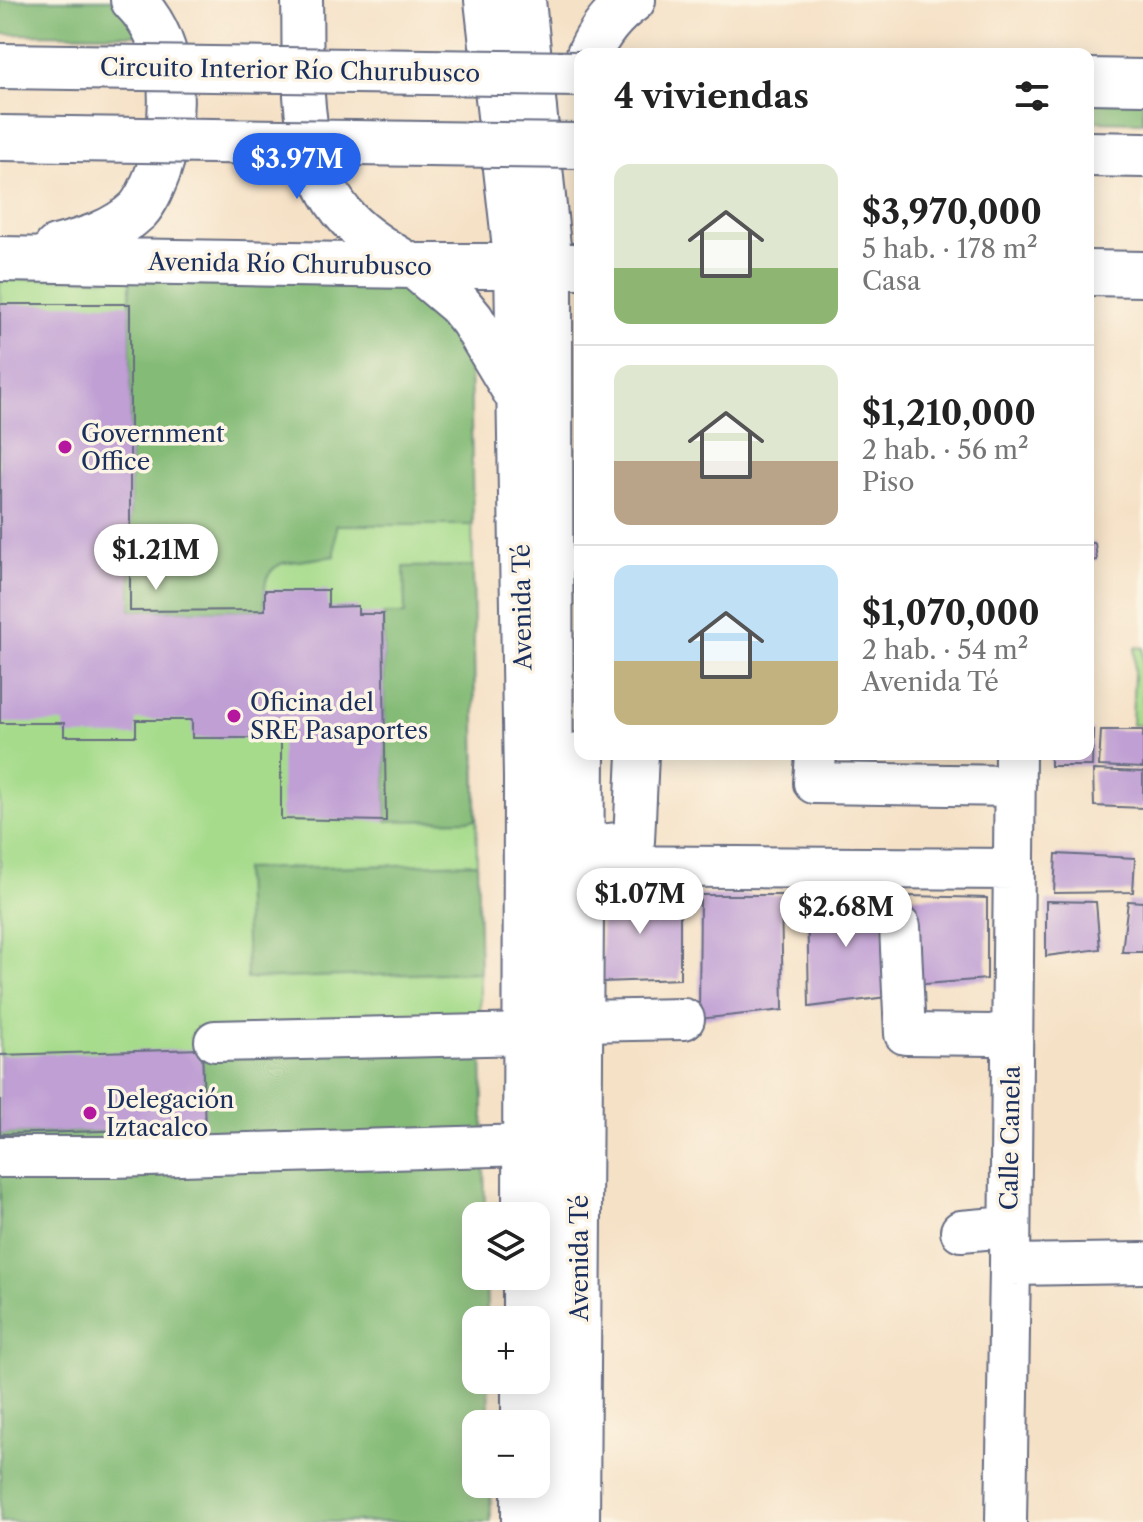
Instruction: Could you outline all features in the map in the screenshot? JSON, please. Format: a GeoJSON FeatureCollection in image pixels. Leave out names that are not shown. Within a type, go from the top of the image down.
{"type":"FeatureCollection","features":[{"type":"Feature","properties":{"kind":"main road"},"geometry":{"type":"LineString","coordinates":[[10,259],[81,241],[114,228],[141,207],[154,183],[169,133],[171,85],[160,40],[133,0]]}},
{"type":"Feature","properties":{"kind":"main road","name":"Avenida Té"},"geometry":{"type":"LineString","coordinates":[[487,0],[550,266],[518,398],[526,778],[525,1202]]}},
{"type":"Feature","properties":{"kind":"main road"},"geometry":{"type":"LineString","coordinates":[[592,48],[600,32],[633,0]]}},
{"type":"Feature","properties":{"kind":"main road","name":"Circuito Interior Río Churubusco"},"geometry":{"type":"LineString","coordinates":[[0,66],[574,74]]}},
{"type":"Feature","properties":{"kind":"main road"},"geometry":{"type":"LineString","coordinates":[[1094,81],[1143,82]]}},
{"type":"Feature","properties":{"kind":"main road"},"geometry":{"type":"LineString","coordinates":[[0,138],[574,146]]}},
{"type":"Feature","properties":{"kind":"main road"},"geometry":{"type":"LineString","coordinates":[[1094,154],[1143,155]]}},
{"type":"Feature","properties":{"kind":"main road","name":"Avenida Río Churubusco"},"geometry":{"type":"LineString","coordinates":[[10,259],[550,266]]}},
{"type":"Feature","properties":{"kind":"main road"},"geometry":{"type":"LineString","coordinates":[[414,266],[459,304],[472,320],[518,398]]}},
{"type":"Feature","properties":{"kind":"main road"},"geometry":{"type":"LineString","coordinates":[[1094,273],[1143,274]]}},
{"type":"Feature","properties":{"kind":"main road","name":"Avenida Té"},"geometry":{"type":"LineString","coordinates":[[577,1522],[582,760]]}},
{"type":"Feature","properties":{"kind":"main road"},"geometry":{"type":"LineString","coordinates":[[524,1498],[524,1522]]}},
{"type":"Feature","properties":{"kind":"street"},"geometry":{"type":"LineString","coordinates":[[302,0],[307,118],[311,150],[321,177],[334,202],[350,221],[368,237],[414,266]]}},
{"type":"Feature","properties":{"kind":"street"},"geometry":{"type":"LineString","coordinates":[[525,0],[550,266],[553,1083],[543,1189],[540,1522]]}},
{"type":"Feature","properties":{"kind":"street"},"geometry":{"type":"LineString","coordinates":[[582,857],[634,841],[638,760]]}},
{"type":"Feature","properties":{"kind":"street"},"geometry":{"type":"LineString","coordinates":[[815,768],[1015,770]]}},
{"type":"Feature","properties":{"kind":"street","name":"Calle Canela"},"geometry":{"type":"LineString","coordinates":[[1006,1522],[1015,770]]}},
{"type":"Feature","properties":{"kind":"street"},"geometry":{"type":"LineString","coordinates":[[582,857],[1014,869]]}},
{"type":"Feature","properties":{"kind":"street"},"geometry":{"type":"LineString","coordinates":[[900,927],[905,1034],[992,1035],[1012,1030]]}},
{"type":"Feature","properties":{"kind":"street"},"geometry":{"type":"LineString","coordinates":[[581,1021],[684,1019]]}},
{"type":"Feature","properties":{"kind":"street"},"geometry":{"type":"LineString","coordinates":[[215,1041],[526,1034]]}},
{"type":"Feature","properties":{"kind":"street"},"geometry":{"type":"LineString","coordinates":[[553,1083],[565,1189],[563,1522]]}},
{"type":"Feature","properties":{"kind":"street"},"geometry":{"type":"LineString","coordinates":[[0,1157],[114,1157],[526,1145]]}},
{"type":"Feature","properties":{"kind":"street"},"geometry":{"type":"LineString","coordinates":[[961,1231],[1010,1246],[1143,1263]]}},
{"type":"Feature","properties":{"kind":"green space"},"geometry":{"type":"Polygon","coordinates":[[[0,0],[144,0],[149,35],[0,34],[0,0]]]}},
{"type":"Feature","properties":{"kind":"green space"},"geometry":{"type":"Polygon","coordinates":[[[1094,94],[1143,95],[1143,122],[1094,121],[1094,94]]]}},
{"type":"Feature","properties":{"kind":"green space"},"geometry":{"type":"Polygon","coordinates":[[[130,278],[459,321],[470,362],[485,1202],[462,1202],[462,1290],[486,1290],[487,1306],[462,1306],[462,1394],[488,1394],[489,1410],[462,1410],[462,1498],[490,1498],[491,1522],[0,1522],[0,279],[130,278]]]}},
{"type":"Feature","properties":{"kind":"green space"},"geometry":{"type":"Polygon","coordinates":[[[130,278],[416,281],[459,321],[470,362],[473,525],[336,525],[335,556],[283,563],[271,571],[266,582],[265,610],[130,611],[130,278]]]}},
{"type":"Feature","properties":{"kind":"green space"},"geometry":{"type":"Polygon","coordinates":[[[473,566],[476,820],[386,821],[383,614],[405,614],[404,567],[473,566]]]}},
{"type":"Feature","properties":{"kind":"green space"},"geometry":{"type":"Polygon","coordinates":[[[1135,647],[1143,648],[1143,725],[1132,725],[1135,647]]]}},
{"type":"Feature","properties":{"kind":"green space"},"geometry":{"type":"Polygon","coordinates":[[[477,863],[480,972],[247,979],[244,869],[477,863]]]}},
{"type":"Feature","properties":{"kind":"green space"},"geometry":{"type":"Polygon","coordinates":[[[482,1047],[485,1202],[462,1202],[462,1290],[486,1290],[487,1306],[462,1306],[462,1394],[488,1394],[489,1410],[462,1410],[462,1498],[490,1498],[491,1522],[0,1522],[0,1134],[204,1128],[202,1049],[482,1047]]]}},
{"type":"Feature","properties":{"kind":"building","name":"Government Office"},"geometry":{"type":"Polygon","coordinates":[[[0,304],[130,304],[130,611],[265,610],[265,590],[328,590],[328,607],[358,606],[358,614],[383,614],[386,821],[281,819],[281,738],[192,738],[192,720],[136,720],[136,736],[64,736],[64,723],[0,723],[0,304]]]}},
{"type":"Feature","properties":{"kind":"building"},"geometry":{"type":"Polygon","coordinates":[[[1101,730],[1143,730],[1143,768],[1099,766],[1101,730]]]}},
{"type":"Feature","properties":{"kind":"building"},"geometry":{"type":"Polygon","coordinates":[[[1050,760],[1092,760],[1092,766],[1050,766],[1050,760]]]}},
{"type":"Feature","properties":{"kind":"building"},"geometry":{"type":"Polygon","coordinates":[[[1093,770],[1143,772],[1143,808],[1094,806],[1093,770]]]}},
{"type":"Feature","properties":{"kind":"building"},"geometry":{"type":"Polygon","coordinates":[[[1056,854],[1135,858],[1133,892],[1054,893],[1056,854]]]}},
{"type":"Feature","properties":{"kind":"building"},"geometry":{"type":"Polygon","coordinates":[[[600,891],[680,895],[680,979],[603,982],[600,891]]]}},
{"type":"Feature","properties":{"kind":"building"},"geometry":{"type":"Polygon","coordinates":[[[700,895],[781,895],[783,1010],[699,1019],[700,895]]]}},
{"type":"Feature","properties":{"kind":"building"},"geometry":{"type":"Polygon","coordinates":[[[807,896],[883,897],[886,997],[809,1007],[807,896]]]}},
{"type":"Feature","properties":{"kind":"building"},"geometry":{"type":"Polygon","coordinates":[[[910,896],[987,898],[987,979],[913,985],[910,896]]]}},
{"type":"Feature","properties":{"kind":"building"},"geometry":{"type":"Polygon","coordinates":[[[1046,901],[1096,902],[1100,949],[1046,956],[1046,901]]]}},
{"type":"Feature","properties":{"kind":"building"},"geometry":{"type":"Polygon","coordinates":[[[1128,901],[1143,902],[1143,952],[1122,952],[1128,901]]]}},
{"type":"Feature","properties":{"kind":"building"},"geometry":{"type":"Polygon","coordinates":[[[202,1049],[205,1128],[0,1134],[0,1055],[202,1049]]]}},
{"type":"Feature","properties":{"kind":"place","name":"Government Office"},"geometry":{"type":"Point","coordinates":[65,447]}},
{"type":"Feature","properties":{"kind":"place","name":"Oficina del SRE Pasaportes"},"geometry":{"type":"Point","coordinates":[234,716]}},
{"type":"Feature","properties":{"kind":"place","name":"Delegación Iztacalco"},"geometry":{"type":"Point","coordinates":[90,1113]}}]}
